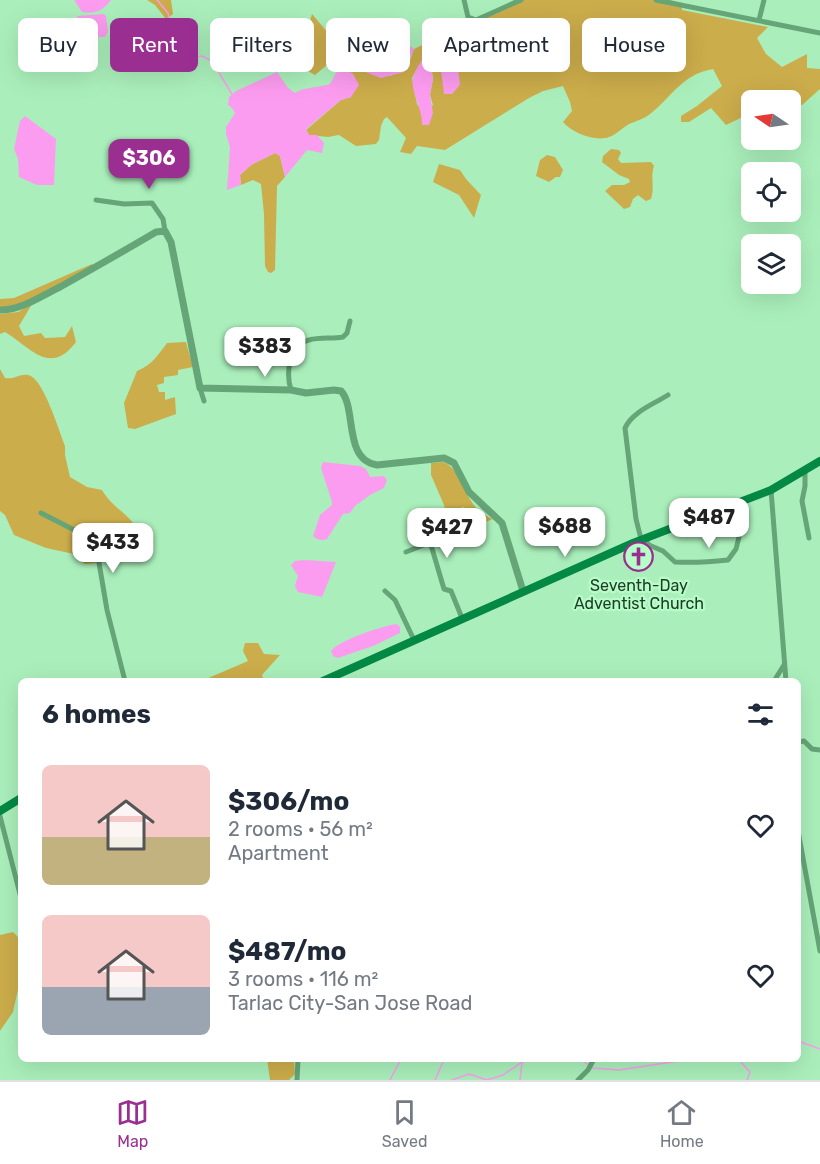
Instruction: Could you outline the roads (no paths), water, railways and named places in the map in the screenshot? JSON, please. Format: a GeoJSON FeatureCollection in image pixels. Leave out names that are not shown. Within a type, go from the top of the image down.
{"type":"FeatureCollection","features":[{"type":"Feature","properties":{"kind":"main road"},"geometry":{"type":"LineString","coordinates":[[330,678],[642,539],[771,490],[820,462]]}},
{"type":"Feature","properties":{"kind":"main road"},"geometry":{"type":"LineString","coordinates":[[0,812],[18,800]]}},
{"type":"Feature","properties":{"kind":"street"},"geometry":{"type":"LineString","coordinates":[[464,0],[468,17],[476,20],[521,0]]}},
{"type":"Feature","properties":{"kind":"street"},"geometry":{"type":"LineString","coordinates":[[656,0],[688,3],[820,33]]}},
{"type":"Feature","properties":{"kind":"street"},"geometry":{"type":"LineString","coordinates":[[759,20],[764,0]]}},
{"type":"Feature","properties":{"kind":"street"},"geometry":{"type":"LineString","coordinates":[[96,200],[124,204],[152,203],[163,219],[165,231],[171,242],[204,401]]}},
{"type":"Feature","properties":{"kind":"street"},"geometry":{"type":"LineString","coordinates":[[0,310],[12,310],[26,304],[88,272],[156,232],[165,231]]}},
{"type":"Feature","properties":{"kind":"street"},"geometry":{"type":"LineString","coordinates":[[291,390],[288,370],[291,358],[299,345],[308,340],[343,337],[347,333],[350,321]]}},
{"type":"Feature","properties":{"kind":"street"},"geometry":{"type":"LineString","coordinates":[[200,388],[291,390],[311,393],[337,389],[342,392],[347,401],[353,436],[361,455],[371,464],[444,458],[452,461],[469,492],[502,523],[523,591]]}},
{"type":"Feature","properties":{"kind":"street"},"geometry":{"type":"LineString","coordinates":[[668,395],[636,414],[627,422],[625,428],[636,519],[642,539],[663,551],[675,562],[692,561],[697,564],[728,560],[736,549],[739,537],[737,521],[741,514],[741,502]]}},
{"type":"Feature","properties":{"kind":"street"},"geometry":{"type":"LineString","coordinates":[[805,471],[802,501],[809,538]]}},
{"type":"Feature","properties":{"kind":"street"},"geometry":{"type":"LineString","coordinates":[[771,490],[786,678]]}},
{"type":"Feature","properties":{"kind":"street"},"geometry":{"type":"LineString","coordinates":[[41,513],[81,534],[96,545],[105,601],[123,678]]}},
{"type":"Feature","properties":{"kind":"street"},"geometry":{"type":"LineString","coordinates":[[406,552],[426,544],[430,545],[444,589],[451,591],[462,618]]}},
{"type":"Feature","properties":{"kind":"street"},"geometry":{"type":"LineString","coordinates":[[385,591],[395,600],[414,640]]}},
{"type":"Feature","properties":{"kind":"street"},"geometry":{"type":"LineString","coordinates":[[776,678],[785,663]]}},
{"type":"Feature","properties":{"kind":"street"},"geometry":{"type":"LineString","coordinates":[[801,742],[804,741],[812,749],[820,750]]}},
{"type":"Feature","properties":{"kind":"street"},"geometry":{"type":"LineString","coordinates":[[0,816],[18,877]]}},
{"type":"Feature","properties":{"kind":"street"},"geometry":{"type":"LineString","coordinates":[[801,847],[820,951]]}},
{"type":"Feature","properties":{"kind":"street"},"geometry":{"type":"LineString","coordinates":[[297,1080],[298,1062]]}},
{"type":"Feature","properties":{"kind":"street"},"geometry":{"type":"LineString","coordinates":[[578,1080],[592,1062]]}},
{"type":"Feature","properties":{"kind":"waterway"},"geometry":{"type":"LineString","coordinates":[[157,0],[168,13],[171,29],[183,53],[191,57],[202,56],[212,61],[233,96]]}},
{"type":"Feature","properties":{"kind":"waterway"},"geometry":{"type":"LineString","coordinates":[[801,1042],[820,1049]]}},
{"type":"Feature","properties":{"kind":"waterway"},"geometry":{"type":"LineString","coordinates":[[390,1080],[399,1062]]}},
{"type":"Feature","properties":{"kind":"waterway"},"geometry":{"type":"LineString","coordinates":[[435,1080],[443,1062]]}},
{"type":"Feature","properties":{"kind":"waterway"},"geometry":{"type":"LineString","coordinates":[[452,1080],[469,1074],[487,1080],[503,1075],[522,1062]]}},
{"type":"Feature","properties":{"kind":"waterway"},"geometry":{"type":"LineString","coordinates":[[584,1062],[593,1068],[619,1070],[672,1062]]}},
{"type":"Feature","properties":{"kind":"waterway"},"geometry":{"type":"LineString","coordinates":[[741,1062],[750,1072],[747,1080]]}},
{"type":"Feature","properties":{"kind":"waterway"},"geometry":{"type":"LineString","coordinates":[[520,1080],[522,1063]]}},
{"type":"Feature","properties":{"kind":"place","name":"Seventh-Day Adventist Church"},"geometry":{"type":"Point","coordinates":[639,557]}}]}
